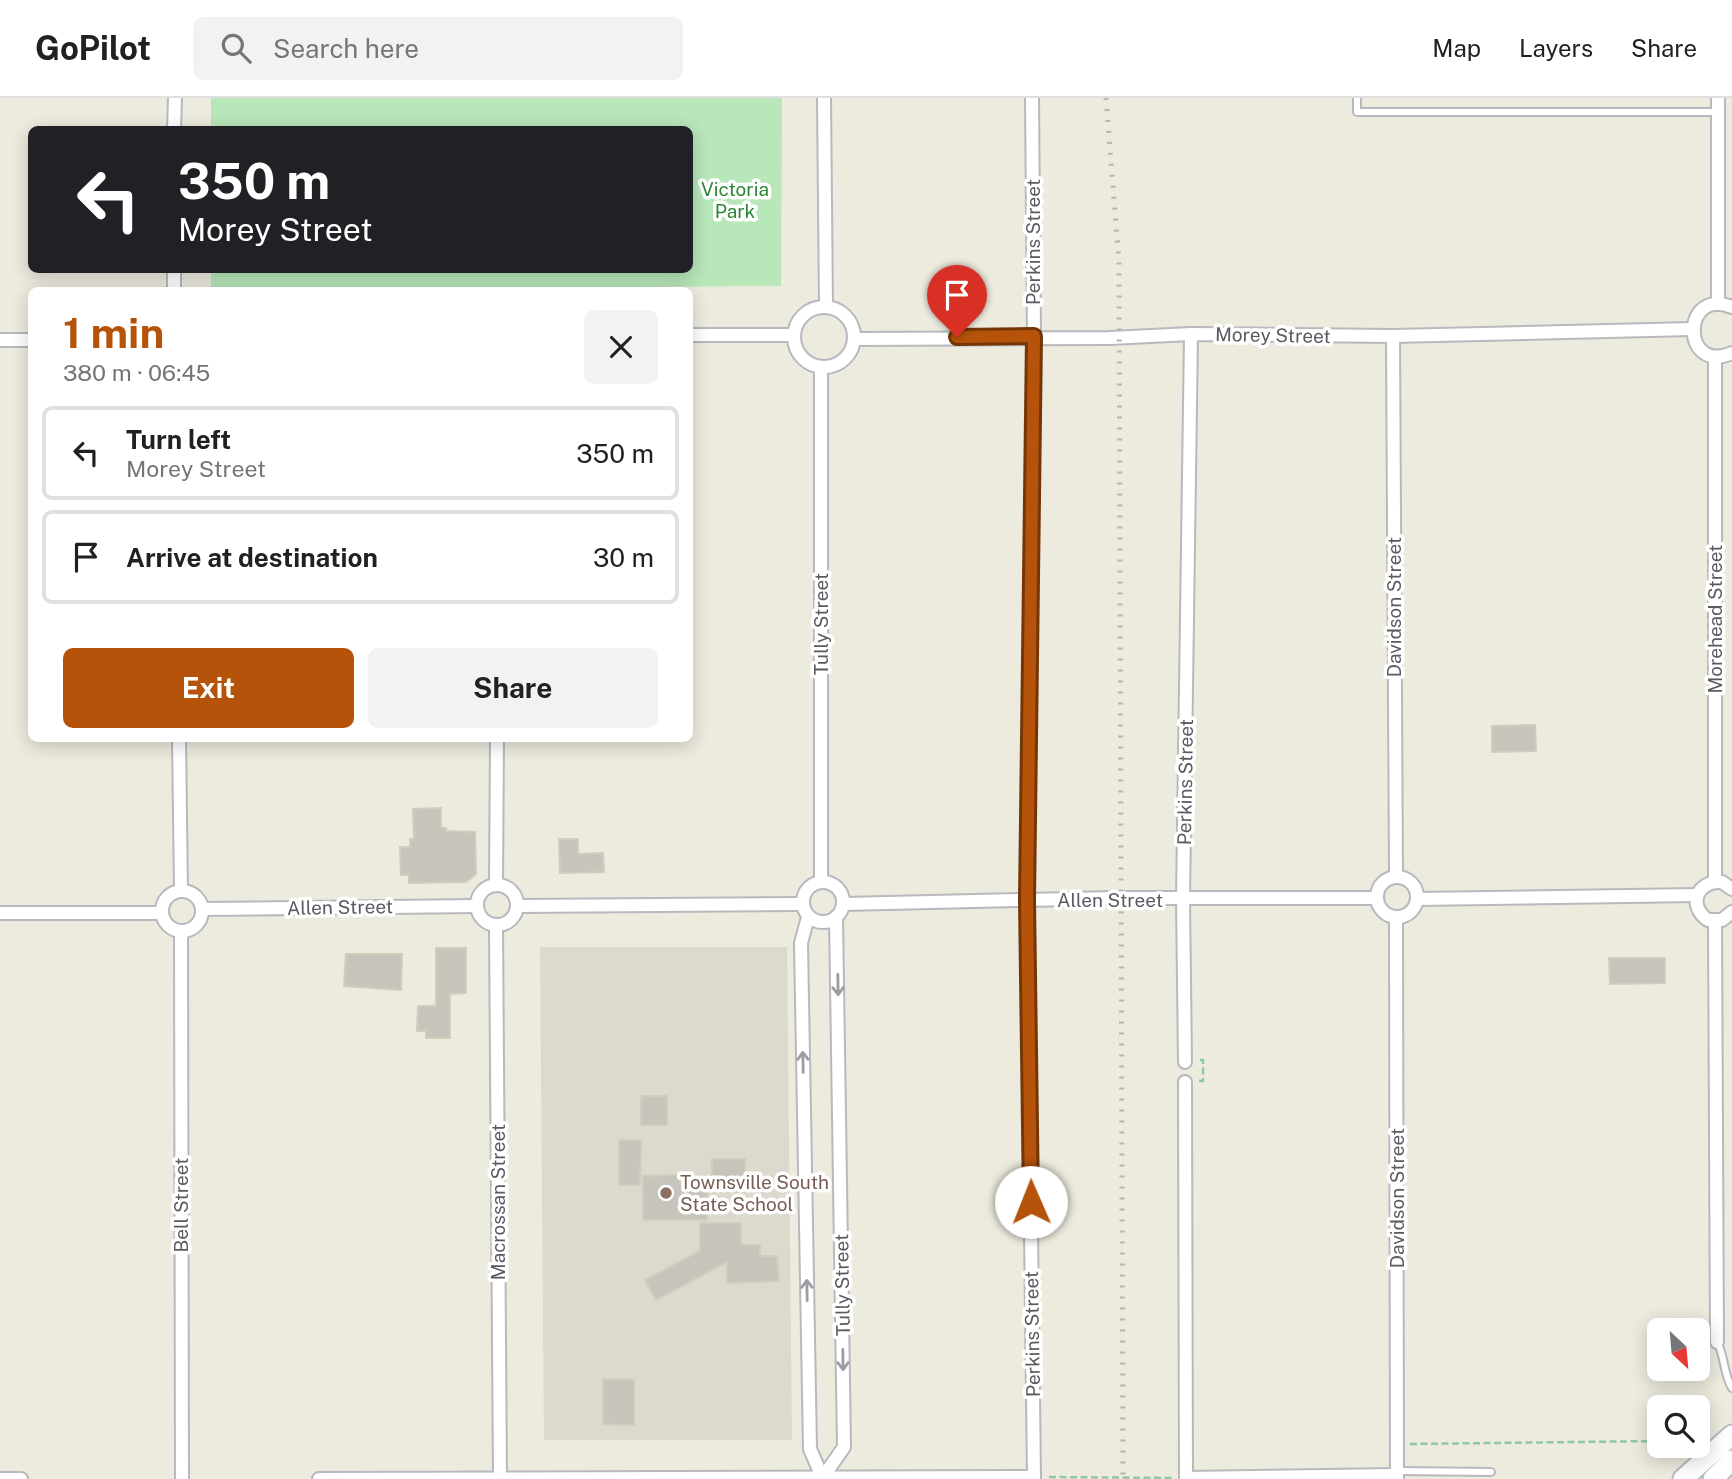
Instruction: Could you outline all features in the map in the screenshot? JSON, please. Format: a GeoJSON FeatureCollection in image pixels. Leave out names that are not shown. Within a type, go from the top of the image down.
{"type":"FeatureCollection","features":[{"type":"Feature","properties":{"kind":"main road"},"geometry":{"type":"LineString","coordinates":[[1683,1479],[1732,1435]]}},
{"type":"Feature","properties":{"kind":"main road"},"geometry":{"type":"LineString","coordinates":[[1713,1479],[1732,1460]]}},
{"type":"Feature","properties":{"kind":"street"},"geometry":{"type":"LineString","coordinates":[[174,98],[174,126]]}},
{"type":"Feature","properties":{"kind":"street"},"geometry":{"type":"LineString","coordinates":[[824,98],[826,306]]}},
{"type":"Feature","properties":{"kind":"street","name":"Perkins Street"},"geometry":{"type":"LineString","coordinates":[[1032,98],[1034,336],[1027,900],[1034,1477]]}},
{"type":"Feature","properties":{"kind":"street"},"geometry":{"type":"LineString","coordinates":[[1718,98],[1718,303]]}},
{"type":"Feature","properties":{"kind":"street"},"geometry":{"type":"LineString","coordinates":[[1732,307],[1718,303],[1703,309],[1694,321],[1692,329],[1696,344],[1701,350],[1715,357],[1732,354]]}},
{"type":"Feature","properties":{"kind":"street"},"geometry":{"type":"LineString","coordinates":[[826,306],[843,313],[850,320],[854,339],[847,356],[831,366],[821,367],[804,360],[794,344],[793,335],[800,317],[807,311],[826,306]]}},
{"type":"Feature","properties":{"kind":"street","name":"Morey Street"},"geometry":{"type":"LineString","coordinates":[[854,339],[1034,336],[1110,338],[1191,334],[1393,336],[1692,329]]}},
{"type":"Feature","properties":{"kind":"street","name":"Perkins Street"},"geometry":{"type":"LineString","coordinates":[[1185,1062],[1183,899],[1191,334]]}},
{"type":"Feature","properties":{"kind":"street"},"geometry":{"type":"LineString","coordinates":[[693,335],[793,335]]}},
{"type":"Feature","properties":{"kind":"street","name":"Davidson Street"},"geometry":{"type":"LineString","coordinates":[[1393,336],[1396,877]]}},
{"type":"Feature","properties":{"kind":"street"},"geometry":{"type":"LineString","coordinates":[[0,340],[28,340]]}},
{"type":"Feature","properties":{"kind":"street","name":"Morehead Street"},"geometry":{"type":"LineString","coordinates":[[1715,357],[1715,881]]}},
{"type":"Feature","properties":{"kind":"street","name":"Tully Street"},"geometry":{"type":"LineString","coordinates":[[821,367],[821,882]]}},
{"type":"Feature","properties":{"kind":"street"},"geometry":{"type":"LineString","coordinates":[[179,742],[181,891]]}},
{"type":"Feature","properties":{"kind":"street"},"geometry":{"type":"LineString","coordinates":[[496,884],[497,742]]}},
{"type":"Feature","properties":{"kind":"street"},"geometry":{"type":"LineString","coordinates":[[1396,877],[1411,883],[1417,899],[1409,913],[1395,917],[1382,911],[1377,898],[1381,884],[1396,877]]}},
{"type":"Feature","properties":{"kind":"street"},"geometry":{"type":"LineString","coordinates":[[1732,889],[1715,881],[1706,884],[1697,895],[1698,910],[1708,920],[1729,917],[1732,912]]}},
{"type":"Feature","properties":{"kind":"street"},"geometry":{"type":"LineString","coordinates":[[821,882],[830,883],[842,895],[843,904],[836,917],[821,922],[808,917],[802,904],[804,893],[811,885],[821,882]]}},
{"type":"Feature","properties":{"kind":"street"},"geometry":{"type":"LineString","coordinates":[[496,884],[512,890],[518,906],[510,920],[496,925],[483,919],[477,906],[482,892],[496,884]]}},
{"type":"Feature","properties":{"kind":"street"},"geometry":{"type":"LineString","coordinates":[[181,891],[188,891],[197,897],[202,909],[200,920],[195,926],[181,931],[167,925],[162,913],[167,898],[181,891]]}},
{"type":"Feature","properties":{"kind":"street"},"geometry":{"type":"LineString","coordinates":[[1417,899],[1697,895]]}},
{"type":"Feature","properties":{"kind":"street","name":"Allen Street"},"geometry":{"type":"LineString","coordinates":[[843,904],[1377,898]]}},
{"type":"Feature","properties":{"kind":"street"},"geometry":{"type":"LineString","coordinates":[[518,906],[802,904]]}},
{"type":"Feature","properties":{"kind":"street","name":"Allen Street"},"geometry":{"type":"LineString","coordinates":[[202,909],[477,906]]}},
{"type":"Feature","properties":{"kind":"street"},"geometry":{"type":"LineString","coordinates":[[0,913],[162,913]]}},
{"type":"Feature","properties":{"kind":"street","name":"Tully Street"},"geometry":{"type":"LineString","coordinates":[[808,917],[801,943],[810,1450],[823,1478],[845,1447],[836,917]]}},
{"type":"Feature","properties":{"kind":"street","name":"Davidson Street"},"geometry":{"type":"LineString","coordinates":[[1395,917],[1397,1475]]}},
{"type":"Feature","properties":{"kind":"street"},"geometry":{"type":"LineString","coordinates":[[1715,921],[1717,1342]]}},
{"type":"Feature","properties":{"kind":"street","name":"Macrossan Street"},"geometry":{"type":"LineString","coordinates":[[496,925],[500,1478]]}},
{"type":"Feature","properties":{"kind":"street","name":"Bell Street"},"geometry":{"type":"LineString","coordinates":[[181,931],[182,1479]]}},
{"type":"Feature","properties":{"kind":"street"},"geometry":{"type":"LineString","coordinates":[[1185,1082],[1186,1479],[1397,1475]]}},
{"type":"Feature","properties":{"kind":"street"},"geometry":{"type":"LineString","coordinates":[[318,1479],[1034,1477]]}},
{"type":"Feature","properties":{"kind":"street"},"geometry":{"type":"LineString","coordinates":[[0,1479],[21,1479]]}},
{"type":"Feature","properties":{"kind":"lane"},"geometry":{"type":"LineString","coordinates":[[1357,98],[1357,112],[1718,112]]}},
{"type":"Feature","properties":{"kind":"lane"},"geometry":{"type":"LineString","coordinates":[[1717,1342],[1732,1388]]}},
{"type":"Feature","properties":{"kind":"lane"},"geometry":{"type":"LineString","coordinates":[[1397,1475],[1491,1472]]}},
{"type":"Feature","properties":{"kind":"path"},"geometry":{"type":"LineString","coordinates":[[1398,1444],[1647,1441]]}},
{"type":"Feature","properties":{"kind":"path"},"geometry":{"type":"LineString","coordinates":[[1034,1477],[1186,1479]]}},
{"type":"Feature","properties":{"kind":"shaded area","name":"Townsville South State School"},"geometry":{"type":"Polygon","coordinates":[[[540,947],[787,947],[792,1440],[544,1440],[540,947]]]}},
{"type":"Feature","properties":{"kind":"green space","name":"Victoria Park"},"geometry":{"type":"Polygon","coordinates":[[[211,98],[782,98],[781,286],[211,287],[211,273],[693,273],[693,126],[211,126],[211,98]]]}},
{"type":"Feature","properties":{"kind":"building"},"geometry":{"type":"Polygon","coordinates":[[[1535,725],[1536,751],[1492,752],[1492,726],[1535,725]]]}},
{"type":"Feature","properties":{"kind":"building"},"geometry":{"type":"Polygon","coordinates":[[[441,808],[441,828],[446,828],[446,831],[475,832],[476,874],[466,882],[409,883],[409,875],[401,875],[400,847],[410,847],[410,839],[414,839],[413,809],[441,808]]]}},
{"type":"Feature","properties":{"kind":"building"},"geometry":{"type":"Polygon","coordinates":[[[559,839],[578,839],[578,854],[603,853],[604,872],[560,873],[559,839]]]}},
{"type":"Feature","properties":{"kind":"building"},"geometry":{"type":"Polygon","coordinates":[[[436,948],[466,948],[466,993],[450,994],[450,1038],[426,1038],[426,1031],[417,1031],[418,1006],[436,1006],[436,948]]]}},
{"type":"Feature","properties":{"kind":"building"},"geometry":{"type":"Polygon","coordinates":[[[346,954],[402,954],[401,990],[344,986],[346,954]]]}},
{"type":"Feature","properties":{"kind":"building"},"geometry":{"type":"Polygon","coordinates":[[[1609,958],[1665,958],[1665,983],[1610,984],[1609,958]]]}},
{"type":"Feature","properties":{"kind":"building"},"geometry":{"type":"Polygon","coordinates":[[[641,1096],[667,1096],[667,1125],[641,1125],[641,1096]]]}},
{"type":"Feature","properties":{"kind":"building"},"geometry":{"type":"Polygon","coordinates":[[[619,1140],[641,1140],[640,1185],[619,1185],[619,1140]]]}},
{"type":"Feature","properties":{"kind":"building"},"geometry":{"type":"Polygon","coordinates":[[[712,1159],[745,1159],[745,1192],[712,1192],[712,1159]]]}},
{"type":"Feature","properties":{"kind":"building"},"geometry":{"type":"Polygon","coordinates":[[[680,1175],[680,1184],[707,1184],[707,1220],[643,1220],[643,1176],[680,1175]]]}},
{"type":"Feature","properties":{"kind":"building"},"geometry":{"type":"Polygon","coordinates":[[[700,1223],[741,1223],[741,1245],[760,1245],[760,1256],[777,1256],[779,1281],[727,1282],[727,1262],[656,1300],[645,1280],[700,1251],[700,1223]]]}},
{"type":"Feature","properties":{"kind":"building"},"geometry":{"type":"Polygon","coordinates":[[[603,1379],[634,1380],[634,1425],[603,1424],[603,1379]]]}},
{"type":"Feature","properties":{"kind":"railway"},"geometry":{"type":"LineString","coordinates":[[1106,98],[1119,262],[1123,1479]]}},
{"type":"Feature","properties":{"kind":"place","name":"Townsville South State School"},"geometry":{"type":"Point","coordinates":[666,1193]}},
{"type":"Feature","properties":{"kind":"route"},"geometry":{"type":"LineString","coordinates":[[957,337],[1034,336],[1027,900],[1031,1202]]}}]}
